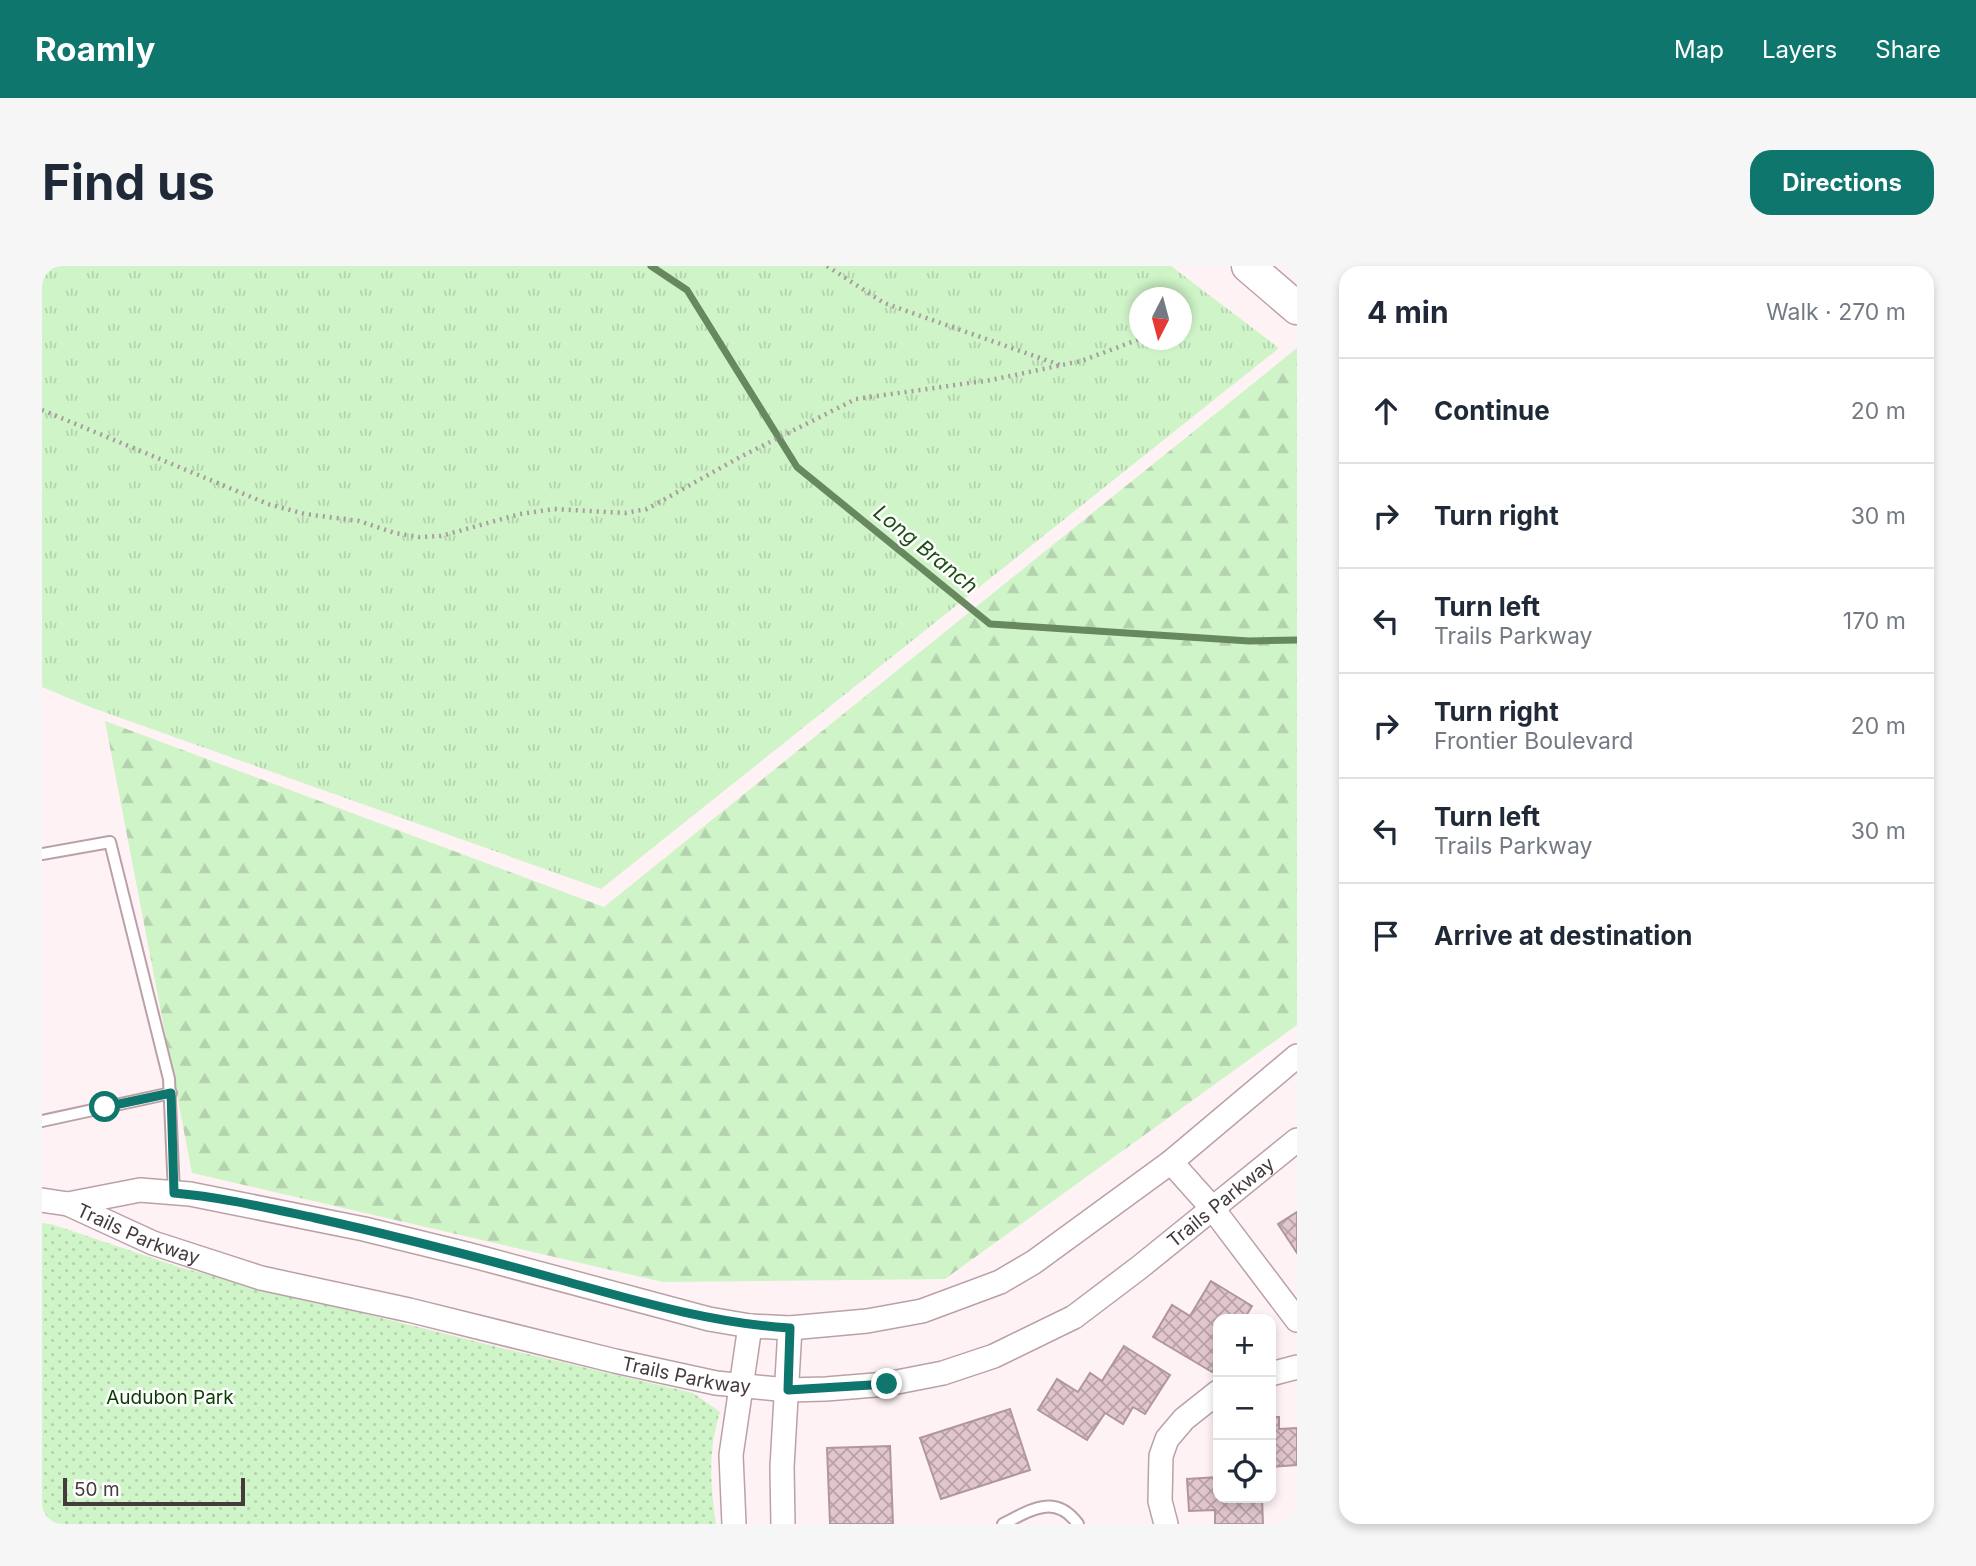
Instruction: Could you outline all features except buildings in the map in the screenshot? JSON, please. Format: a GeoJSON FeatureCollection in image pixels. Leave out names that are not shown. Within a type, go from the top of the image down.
{"type":"FeatureCollection","features":[{"type":"Feature","properties":{"kind":"main road"},"geometry":{"type":"LineString","coordinates":[[1248,266],[1297,308]]}},
{"type":"Feature","properties":{"kind":"street","name":"Trails Parkway"},"geometry":{"type":"LineString","coordinates":[[68,1204],[140,1190],[174,1193],[276,1210],[364,1229],[709,1319],[750,1326],[790,1328],[867,1321],[922,1311],[1000,1282],[1034,1262],[1171,1162],[1297,1056]]}},
{"type":"Feature","properties":{"kind":"street","name":"Trails Parkway"},"geometry":{"type":"LineString","coordinates":[[42,1200],[68,1204],[153,1243],[261,1278],[716,1383],[788,1390],[887,1384],[943,1373],[993,1356],[1074,1317],[1297,1140]]}},
{"type":"Feature","properties":{"kind":"street"},"geometry":{"type":"LineString","coordinates":[[1171,1162],[1213,1209],[1297,1320]]}},
{"type":"Feature","properties":{"kind":"street"},"geometry":{"type":"LineString","coordinates":[[734,1524],[731,1455],[750,1326]]}},
{"type":"Feature","properties":{"kind":"street"},"geometry":{"type":"LineString","coordinates":[[783,1524],[782,1467],[790,1328]]}},
{"type":"Feature","properties":{"kind":"street"},"geometry":{"type":"LineString","coordinates":[[1276,1373],[1297,1367]]}},
{"type":"Feature","properties":{"kind":"street"},"geometry":{"type":"LineString","coordinates":[[1166,1524],[1160,1501],[1161,1456],[1167,1439],[1184,1419],[1213,1396]]}},
{"type":"Feature","properties":{"kind":"lane"},"geometry":{"type":"LineString","coordinates":[[42,854],[110,842],[169,1079],[174,1193]]}},
{"type":"Feature","properties":{"kind":"lane"},"geometry":{"type":"LineString","coordinates":[[42,1121],[171,1093]]}},
{"type":"Feature","properties":{"kind":"lane"},"geometry":{"type":"LineString","coordinates":[[1003,1524],[1033,1509],[1050,1506],[1061,1507],[1078,1524]]}},
{"type":"Feature","properties":{"kind":"path"},"geometry":{"type":"LineString","coordinates":[[827,266],[884,303],[1061,366]]}},
{"type":"Feature","properties":{"kind":"path"},"geometry":{"type":"LineString","coordinates":[[42,410],[268,504],[305,514],[359,521],[395,533],[419,537],[441,536],[520,514],[554,509],[625,513],[647,509],[742,456],[856,399],[990,380],[1061,366],[1129,343]]}},
{"type":"Feature","properties":{"kind":"green space"},"geometry":{"type":"Polygon","coordinates":[[[42,266],[1171,266],[1279,348],[601,889],[90,707],[42,687],[42,266]]]}},
{"type":"Feature","properties":{"kind":"green space"},"geometry":{"type":"Polygon","coordinates":[[[1297,348],[1297,1025],[945,1279],[663,1282],[192,1173],[105,721],[604,907],[1297,348]]]}},
{"type":"Feature","properties":{"kind":"green space","name":"Audubon Park"},"geometry":{"type":"Polygon","coordinates":[[[42,1223],[182,1268],[693,1393],[720,1412],[713,1440],[711,1468],[716,1524],[42,1524],[42,1223]]]}},
{"type":"Feature","properties":{"kind":"waterway","name":"Long Branch"},"geometry":{"type":"LineString","coordinates":[[651,266],[687,290],[797,467],[990,624],[1249,641],[1297,640]]}},
{"type":"Feature","properties":{"kind":"route"},"geometry":{"type":"LineString","coordinates":[[105,1107],[171,1093],[174,1193],[276,1210],[364,1229],[709,1319],[750,1326],[790,1328],[788,1390],[887,1384]]}}]}
